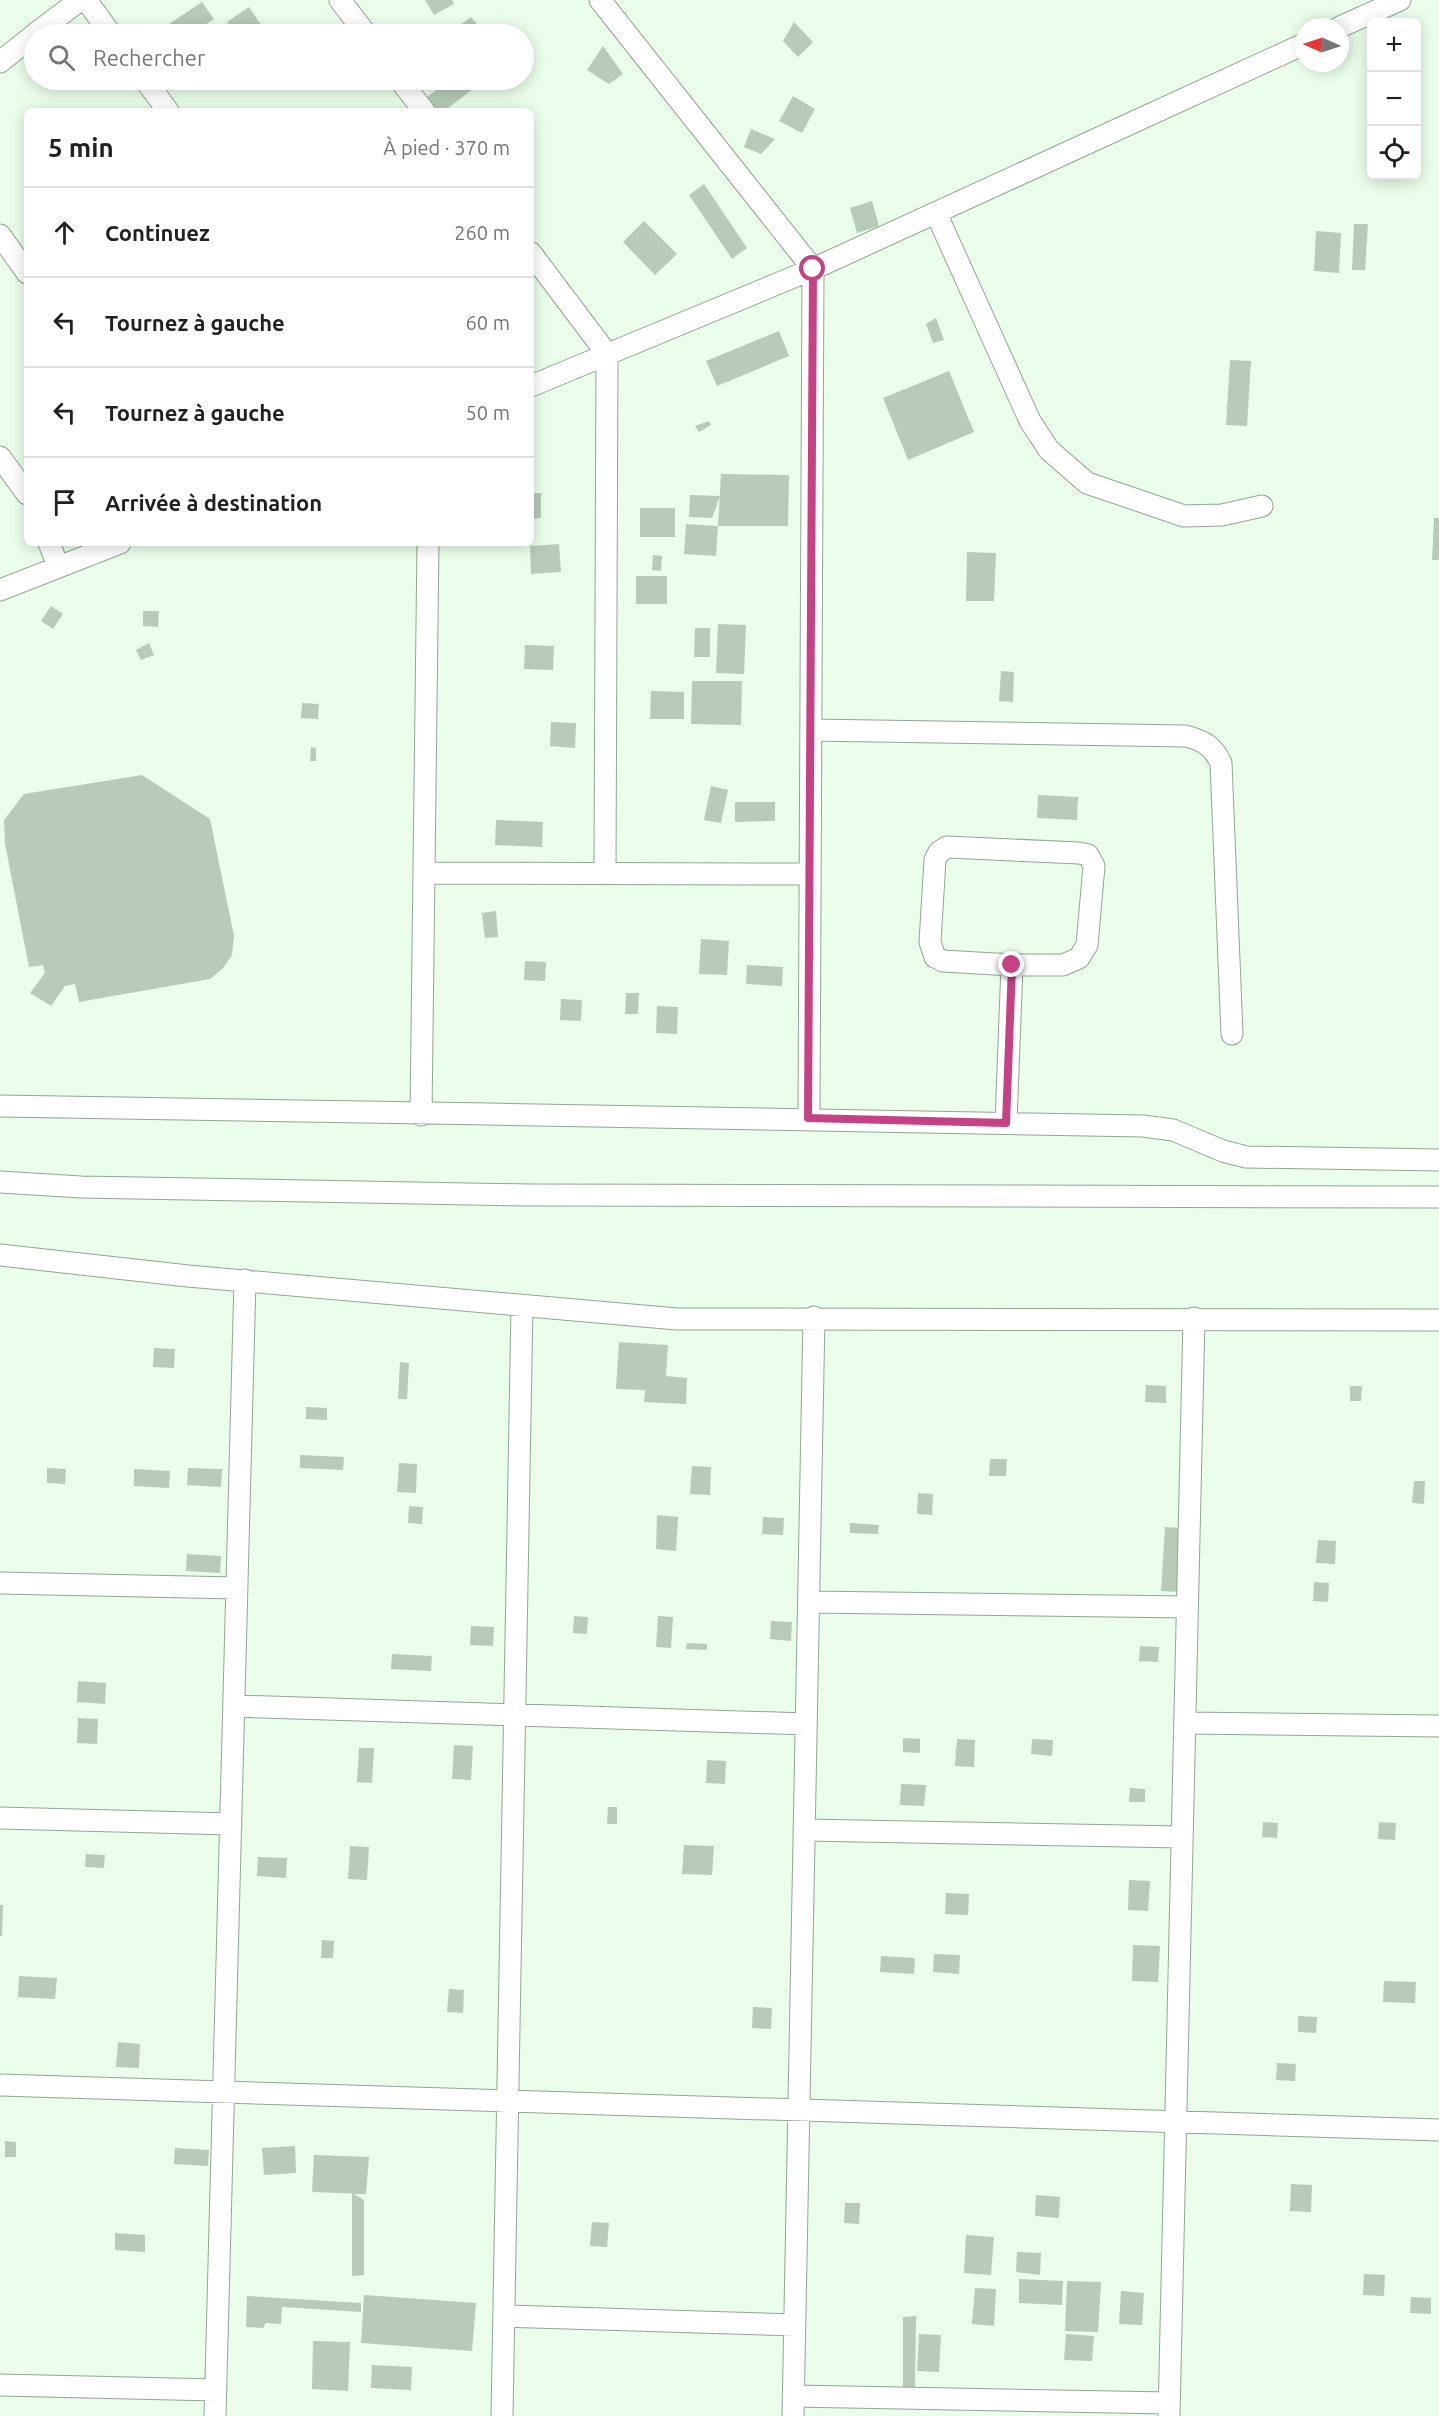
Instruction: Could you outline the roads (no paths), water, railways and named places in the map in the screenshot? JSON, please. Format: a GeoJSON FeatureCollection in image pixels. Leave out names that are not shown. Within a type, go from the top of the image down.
{"type":"FeatureCollection","features":[{"type":"Feature","properties":{"kind":"street"},"geometry":{"type":"LineString","coordinates":[[49,24],[81,0]]}},
{"type":"Feature","properties":{"kind":"street"},"geometry":{"type":"LineString","coordinates":[[86,0],[104,24]]}},
{"type":"Feature","properties":{"kind":"street"},"geometry":{"type":"LineString","coordinates":[[340,0],[358,24]]}},
{"type":"Feature","properties":{"kind":"street"},"geometry":{"type":"LineString","coordinates":[[600,0],[813,269],[808,1118]]}},
{"type":"Feature","properties":{"kind":"street"},"geometry":{"type":"LineString","coordinates":[[1349,23],[1400,0]]}},
{"type":"Feature","properties":{"kind":"street"},"geometry":{"type":"LineString","coordinates":[[0,62],[24,43]]}},
{"type":"Feature","properties":{"kind":"street"},"geometry":{"type":"LineString","coordinates":[[534,385],[813,269],[1295,48]]}},
{"type":"Feature","properties":{"kind":"street"},"geometry":{"type":"LineString","coordinates":[[152,90],[166,108]]}},
{"type":"Feature","properties":{"kind":"street"},"geometry":{"type":"LineString","coordinates":[[407,90],[421,108]]}},
{"type":"Feature","properties":{"kind":"street"},"geometry":{"type":"LineString","coordinates":[[936,213],[1025,410],[1049,450],[1087,483],[1184,516],[1222,515],[1262,506]]}},
{"type":"Feature","properties":{"kind":"street"},"geometry":{"type":"LineString","coordinates":[[0,235],[24,269]]}},
{"type":"Feature","properties":{"kind":"street"},"geometry":{"type":"LineString","coordinates":[[534,257],[607,354],[605,873]]}},
{"type":"Feature","properties":{"kind":"street"},"geometry":{"type":"LineString","coordinates":[[0,457],[24,490]]}},
{"type":"Feature","properties":{"kind":"street"},"geometry":{"type":"LineString","coordinates":[[50,546],[58,566]]}},
{"type":"Feature","properties":{"kind":"street"},"geometry":{"type":"LineString","coordinates":[[0,590],[112,546]]}},
{"type":"Feature","properties":{"kind":"street"},"geometry":{"type":"LineString","coordinates":[[421,1115],[428,546]]}},
{"type":"Feature","properties":{"kind":"street"},"geometry":{"type":"LineString","coordinates":[[811,730],[1186,736],[1202,740],[1215,750],[1221,763],[1232,1034]]}},
{"type":"Feature","properties":{"kind":"street"},"geometry":{"type":"LineString","coordinates":[[947,847],[1078,853],[1088,855],[1091,859],[1094,866],[1087,945],[1079,958],[1063,965],[1012,965],[943,961],[934,957],[930,942],[935,860],[939,852],[947,847]]}},
{"type":"Feature","properties":{"kind":"street"},"geometry":{"type":"LineString","coordinates":[[424,873],[810,874]]}},
{"type":"Feature","properties":{"kind":"street"},"geometry":{"type":"LineString","coordinates":[[1006,1123],[1012,965]]}},
{"type":"Feature","properties":{"kind":"street"},"geometry":{"type":"LineString","coordinates":[[0,1106],[421,1115],[808,1118],[1006,1123],[1173,1130],[1246,1157],[1439,1160]]}},
{"type":"Feature","properties":{"kind":"street"},"geometry":{"type":"LineString","coordinates":[[0,1182],[81,1187],[529,1195],[1439,1197]]}},
{"type":"Feature","properties":{"kind":"street"},"geometry":{"type":"LineString","coordinates":[[0,1255],[188,1276],[677,1319],[814,1317],[1439,1320]]}},
{"type":"Feature","properties":{"kind":"street"},"geometry":{"type":"LineString","coordinates":[[215,2416],[245,1280]]}},
{"type":"Feature","properties":{"kind":"street"},"geometry":{"type":"LineString","coordinates":[[502,2416],[522,1306]]}},
{"type":"Feature","properties":{"kind":"street"},"geometry":{"type":"LineString","coordinates":[[814,1317],[794,2406],[1169,2409],[1194,1318]]}},
{"type":"Feature","properties":{"kind":"street"},"geometry":{"type":"LineString","coordinates":[[0,1583],[237,1588]]}},
{"type":"Feature","properties":{"kind":"street"},"geometry":{"type":"LineString","coordinates":[[808,1602],[1188,1606]]}},
{"type":"Feature","properties":{"kind":"street"},"geometry":{"type":"LineString","coordinates":[[234,1706],[806,1724]]}},
{"type":"Feature","properties":{"kind":"street"},"geometry":{"type":"LineString","coordinates":[[1185,1723],[1439,1726]]}},
{"type":"Feature","properties":{"kind":"street"},"geometry":{"type":"LineString","coordinates":[[0,1818],[231,1824]]}},
{"type":"Feature","properties":{"kind":"street"},"geometry":{"type":"LineString","coordinates":[[804,1830],[1182,1837]]}},
{"type":"Feature","properties":{"kind":"street"},"geometry":{"type":"LineString","coordinates":[[0,2085],[1439,2130]]}},
{"type":"Feature","properties":{"kind":"street"},"geometry":{"type":"LineString","coordinates":[[504,2316],[795,2325]]}},
{"type":"Feature","properties":{"kind":"street"},"geometry":{"type":"LineString","coordinates":[[0,2385],[216,2390]]}}]}
